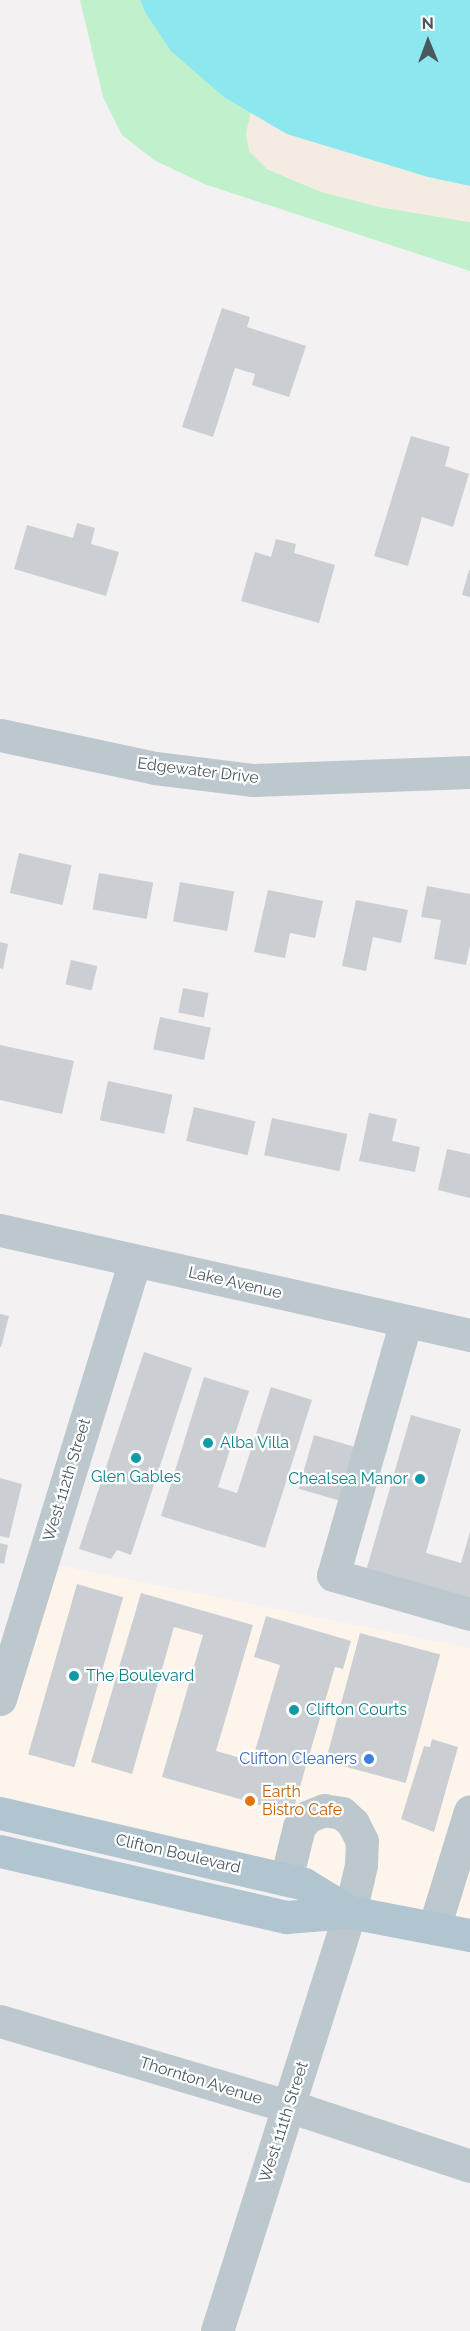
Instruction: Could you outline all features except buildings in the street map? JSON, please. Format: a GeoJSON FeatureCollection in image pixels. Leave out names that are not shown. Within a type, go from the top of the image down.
{"type":"FeatureCollection","features":[{"type":"Feature","properties":{"kind":"main road","name":"Clifton Boulevard"},"geometry":{"type":"LineString","coordinates":[[0,1813],[304,1884],[350,1912]]}},
{"type":"Feature","properties":{"kind":"main road","name":"Clifton Boulevard"},"geometry":{"type":"LineString","coordinates":[[0,1851],[286,1917],[350,1912],[470,1935]]}},
{"type":"Feature","properties":{"kind":"street","name":"Edgewater Drive"},"geometry":{"type":"LineString","coordinates":[[0,735],[155,768],[253,780],[470,771]]}},
{"type":"Feature","properties":{"kind":"street","name":"Lake Avenue"},"geometry":{"type":"LineString","coordinates":[[0,1230],[470,1335]]}},
{"type":"Feature","properties":{"kind":"street","name":"West 112th Street"},"geometry":{"type":"LineString","coordinates":[[0,1699],[135,1261]]}},
{"type":"Feature","properties":{"kind":"street"},"geometry":{"type":"LineString","coordinates":[[406,1321],[333,1575],[470,1614]]}},
{"type":"Feature","properties":{"kind":"street","name":"West 111th Street"},"geometry":{"type":"LineString","coordinates":[[217,2331],[350,1912],[361,1865],[362,1840],[353,1823],[342,1813],[324,1810],[307,1817],[298,1827],[286,1880]]}},
{"type":"Feature","properties":{"kind":"street"},"geometry":{"type":"LineString","coordinates":[[434,1928],[470,1811]]}},
{"type":"Feature","properties":{"kind":"street","name":"Thornton Avenue"},"geometry":{"type":"LineString","coordinates":[[0,2021],[289,2108],[470,2166]]}},
{"type":"Feature","properties":{"kind":"shaded area"},"geometry":{"type":"Polygon","coordinates":[[[42,1562],[470,1648],[470,1935],[0,1813],[0,1699],[42,1562]]]}},
{"type":"Feature","properties":{"kind":"green space"},"geometry":{"type":"Polygon","coordinates":[[[80,0],[140,0],[145,12],[225,98],[251,113],[246,134],[267,169],[319,191],[380,207],[470,222],[470,271],[204,184],[154,160],[122,135],[103,97],[80,0]]]}},
{"type":"Feature","properties":{"kind":"sand"},"geometry":{"type":"Polygon","coordinates":[[[251,113],[287,134],[428,177],[470,186],[470,222],[380,207],[319,191],[267,169],[249,151],[246,134],[251,113]]]}},
{"type":"Feature","properties":{"kind":"water"},"geometry":{"type":"Polygon","coordinates":[[[140,0],[470,0],[470,186],[428,177],[287,134],[225,98],[171,51],[145,12],[140,0]]]}},
{"type":"Feature","properties":{"kind":"place","name":"Alba Villa"},"geometry":{"type":"Point","coordinates":[208,1443]}},
{"type":"Feature","properties":{"kind":"place","name":"Glen Gables"},"geometry":{"type":"Point","coordinates":[136,1458]}},
{"type":"Feature","properties":{"kind":"place","name":"Chealsea Manor"},"geometry":{"type":"Point","coordinates":[420,1479]}},
{"type":"Feature","properties":{"kind":"place","name":"The Boulevard"},"geometry":{"type":"Point","coordinates":[74,1676]}},
{"type":"Feature","properties":{"kind":"place","name":"Clifton Courts"},"geometry":{"type":"Point","coordinates":[294,1710]}},
{"type":"Feature","properties":{"kind":"place","name":"Clifton Cleaners"},"geometry":{"type":"Point","coordinates":[369,1759]}},
{"type":"Feature","properties":{"kind":"place","name":"Earth Bistro Cafe"},"geometry":{"type":"Point","coordinates":[250,1801]}}]}
